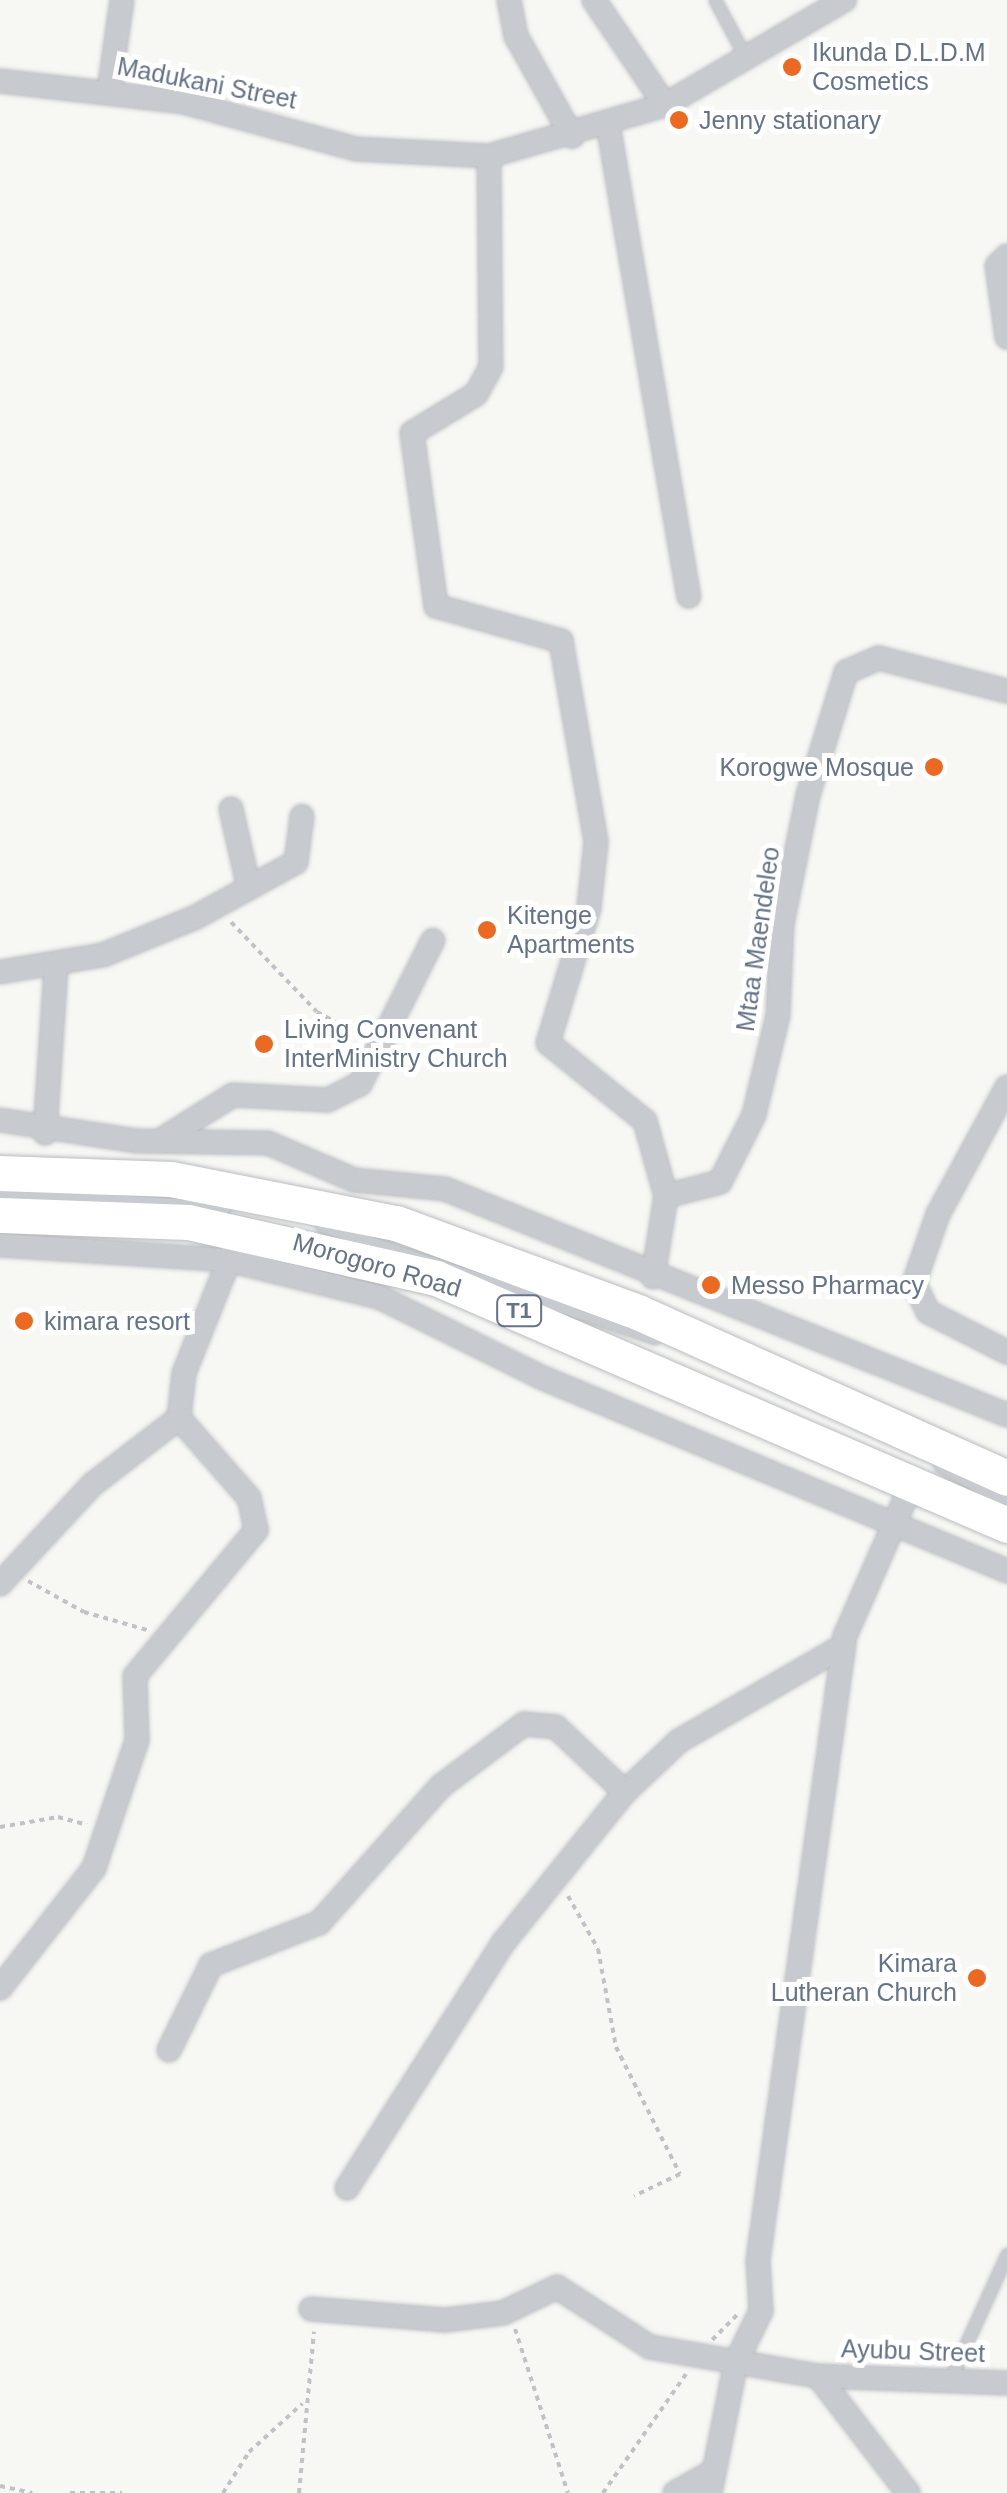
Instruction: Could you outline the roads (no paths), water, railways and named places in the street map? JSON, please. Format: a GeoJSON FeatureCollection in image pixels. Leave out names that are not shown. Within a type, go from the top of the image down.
{"type":"FeatureCollection","features":[{"type":"Feature","properties":{"kind":"highway","name":"Morogoro Road"},"geometry":{"type":"LineString","coordinates":[[0,1173],[189,1181],[396,1224],[640,1313],[1007,1478]]}},
{"type":"Feature","properties":{"kind":"highway","name":"Morogoro Road"},"geometry":{"type":"LineString","coordinates":[[0,1215],[235,1245],[486,1296],[910,1488],[1007,1526]]}},
{"type":"Feature","properties":{"kind":"street"},"geometry":{"type":"LineString","coordinates":[[109,91],[122,0]]}},
{"type":"Feature","properties":{"kind":"street"},"geometry":{"type":"LineString","coordinates":[[510,0],[516,36],[572,136]]}},
{"type":"Feature","properties":{"kind":"street"},"geometry":{"type":"LineString","coordinates":[[594,0],[665,104]]}},
{"type":"Feature","properties":{"kind":"street","name":"Madukani Street"},"geometry":{"type":"LineString","coordinates":[[0,81],[109,91],[279,122],[356,149],[488,156],[572,136],[665,104],[748,60],[844,0]]}},
{"type":"Feature","properties":{"kind":"street"},"geometry":{"type":"LineString","coordinates":[[608,124],[688,596]]}},
{"type":"Feature","properties":{"kind":"street"},"geometry":{"type":"LineString","coordinates":[[488,156],[491,368],[476,394],[412,433],[436,606],[560,641],[565,653],[596,842],[589,908],[548,1043],[644,1121],[666,1196],[653,1277]]}},
{"type":"Feature","properties":{"kind":"street"},"geometry":{"type":"LineString","coordinates":[[1002,261],[1007,337]]}},
{"type":"Feature","properties":{"kind":"street","name":"Mtaa Maendeleo"},"geometry":{"type":"LineString","coordinates":[[666,1196],[720,1182],[754,1116],[778,1014],[782,924],[808,794],[846,672],[879,658],[1007,691]]}},
{"type":"Feature","properties":{"kind":"street"},"geometry":{"type":"LineString","coordinates":[[231,809],[249,888]]}},
{"type":"Feature","properties":{"kind":"street"},"geometry":{"type":"LineString","coordinates":[[0,972],[56,966],[218,905],[301,855],[302,816]]}},
{"type":"Feature","properties":{"kind":"street"},"geometry":{"type":"LineString","coordinates":[[161,1140],[233,1096],[346,1094],[379,1046],[434,940]]}},
{"type":"Feature","properties":{"kind":"street"},"geometry":{"type":"LineString","coordinates":[[45,1133],[56,966]]}},
{"type":"Feature","properties":{"kind":"street"},"geometry":{"type":"LineString","coordinates":[[1007,1087],[938,1214],[914,1283],[928,1312],[1007,1352]]}},
{"type":"Feature","properties":{"kind":"street"},"geometry":{"type":"LineString","coordinates":[[0,1120],[45,1133],[268,1143],[354,1180],[446,1189],[653,1277],[1007,1416]]}},
{"type":"Feature","properties":{"kind":"street"},"geometry":{"type":"LineString","coordinates":[[0,1245],[235,1245],[418,1312],[543,1378],[1007,1570]]}},
{"type":"Feature","properties":{"kind":"street"},"geometry":{"type":"LineString","coordinates":[[0,1584],[93,1484],[179,1418],[184,1373],[235,1245]]}},
{"type":"Feature","properties":{"kind":"street"},"geometry":{"type":"LineString","coordinates":[[0,1988],[94,1868],[136,1740],[135,1676],[238,1556],[260,1514],[179,1418]]}},
{"type":"Feature","properties":{"kind":"street"},"geometry":{"type":"LineString","coordinates":[[676,2493],[711,2482],[736,2362],[761,2311],[758,2260],[843,1646],[888,1521],[910,1488]]}},
{"type":"Feature","properties":{"kind":"street"},"geometry":{"type":"LineString","coordinates":[[347,2188],[551,1879],[625,1792],[679,1741],[843,1646]]}},
{"type":"Feature","properties":{"kind":"street"},"geometry":{"type":"LineString","coordinates":[[169,2050],[211,1965],[319,1923],[441,1786],[524,1724],[556,1727],[625,1792]]}},
{"type":"Feature","properties":{"kind":"street","name":"Ayubu Street"},"geometry":{"type":"LineString","coordinates":[[312,2309],[389,2321],[502,2313],[556,2287],[650,2347],[706,2350],[736,2362],[818,2376],[950,2377],[1007,2383]]}},
{"type":"Feature","properties":{"kind":"street"},"geometry":{"type":"LineString","coordinates":[[818,2376],[908,2493]]}},
{"type":"Feature","properties":{"kind":"lane"},"geometry":{"type":"LineString","coordinates":[[715,0],[748,60]]}},
{"type":"Feature","properties":{"kind":"lane","name":"Morogoro Road"},"geometry":{"type":"LineString","coordinates":[[0,1193],[248,1210],[399,1245],[500,1281],[832,1414],[1007,1504]]}},
{"type":"Feature","properties":{"kind":"lane","name":"Morogoro Road"},"geometry":{"type":"LineString","coordinates":[[500,1281],[842,1448],[1007,1504]]}},
{"type":"Feature","properties":{"kind":"lane"},"geometry":{"type":"LineString","coordinates":[[950,2377],[1007,2254]]}},
{"type":"Feature","properties":{"kind":"place","name":"Ikunda D.L.D.M Cosmetics"},"geometry":{"type":"Point","coordinates":[792,67]}},
{"type":"Feature","properties":{"kind":"place","name":"Jenny stationary"},"geometry":{"type":"Point","coordinates":[679,120]}},
{"type":"Feature","properties":{"kind":"place","name":"Korogwe Mosque"},"geometry":{"type":"Point","coordinates":[934,767]}},
{"type":"Feature","properties":{"kind":"place","name":"Kitenge Apartments"},"geometry":{"type":"Point","coordinates":[487,930]}},
{"type":"Feature","properties":{"kind":"place","name":"Living Convenant InterMinistry Church"},"geometry":{"type":"Point","coordinates":[264,1044]}},
{"type":"Feature","properties":{"kind":"place","name":"Messo Pharmacy"},"geometry":{"type":"Point","coordinates":[711,1285]}},
{"type":"Feature","properties":{"kind":"place","name":"kimara resort"},"geometry":{"type":"Point","coordinates":[24,1321]}},
{"type":"Feature","properties":{"kind":"place","name":"Kimara Lutheran Church"},"geometry":{"type":"Point","coordinates":[977,1978]}}]}
